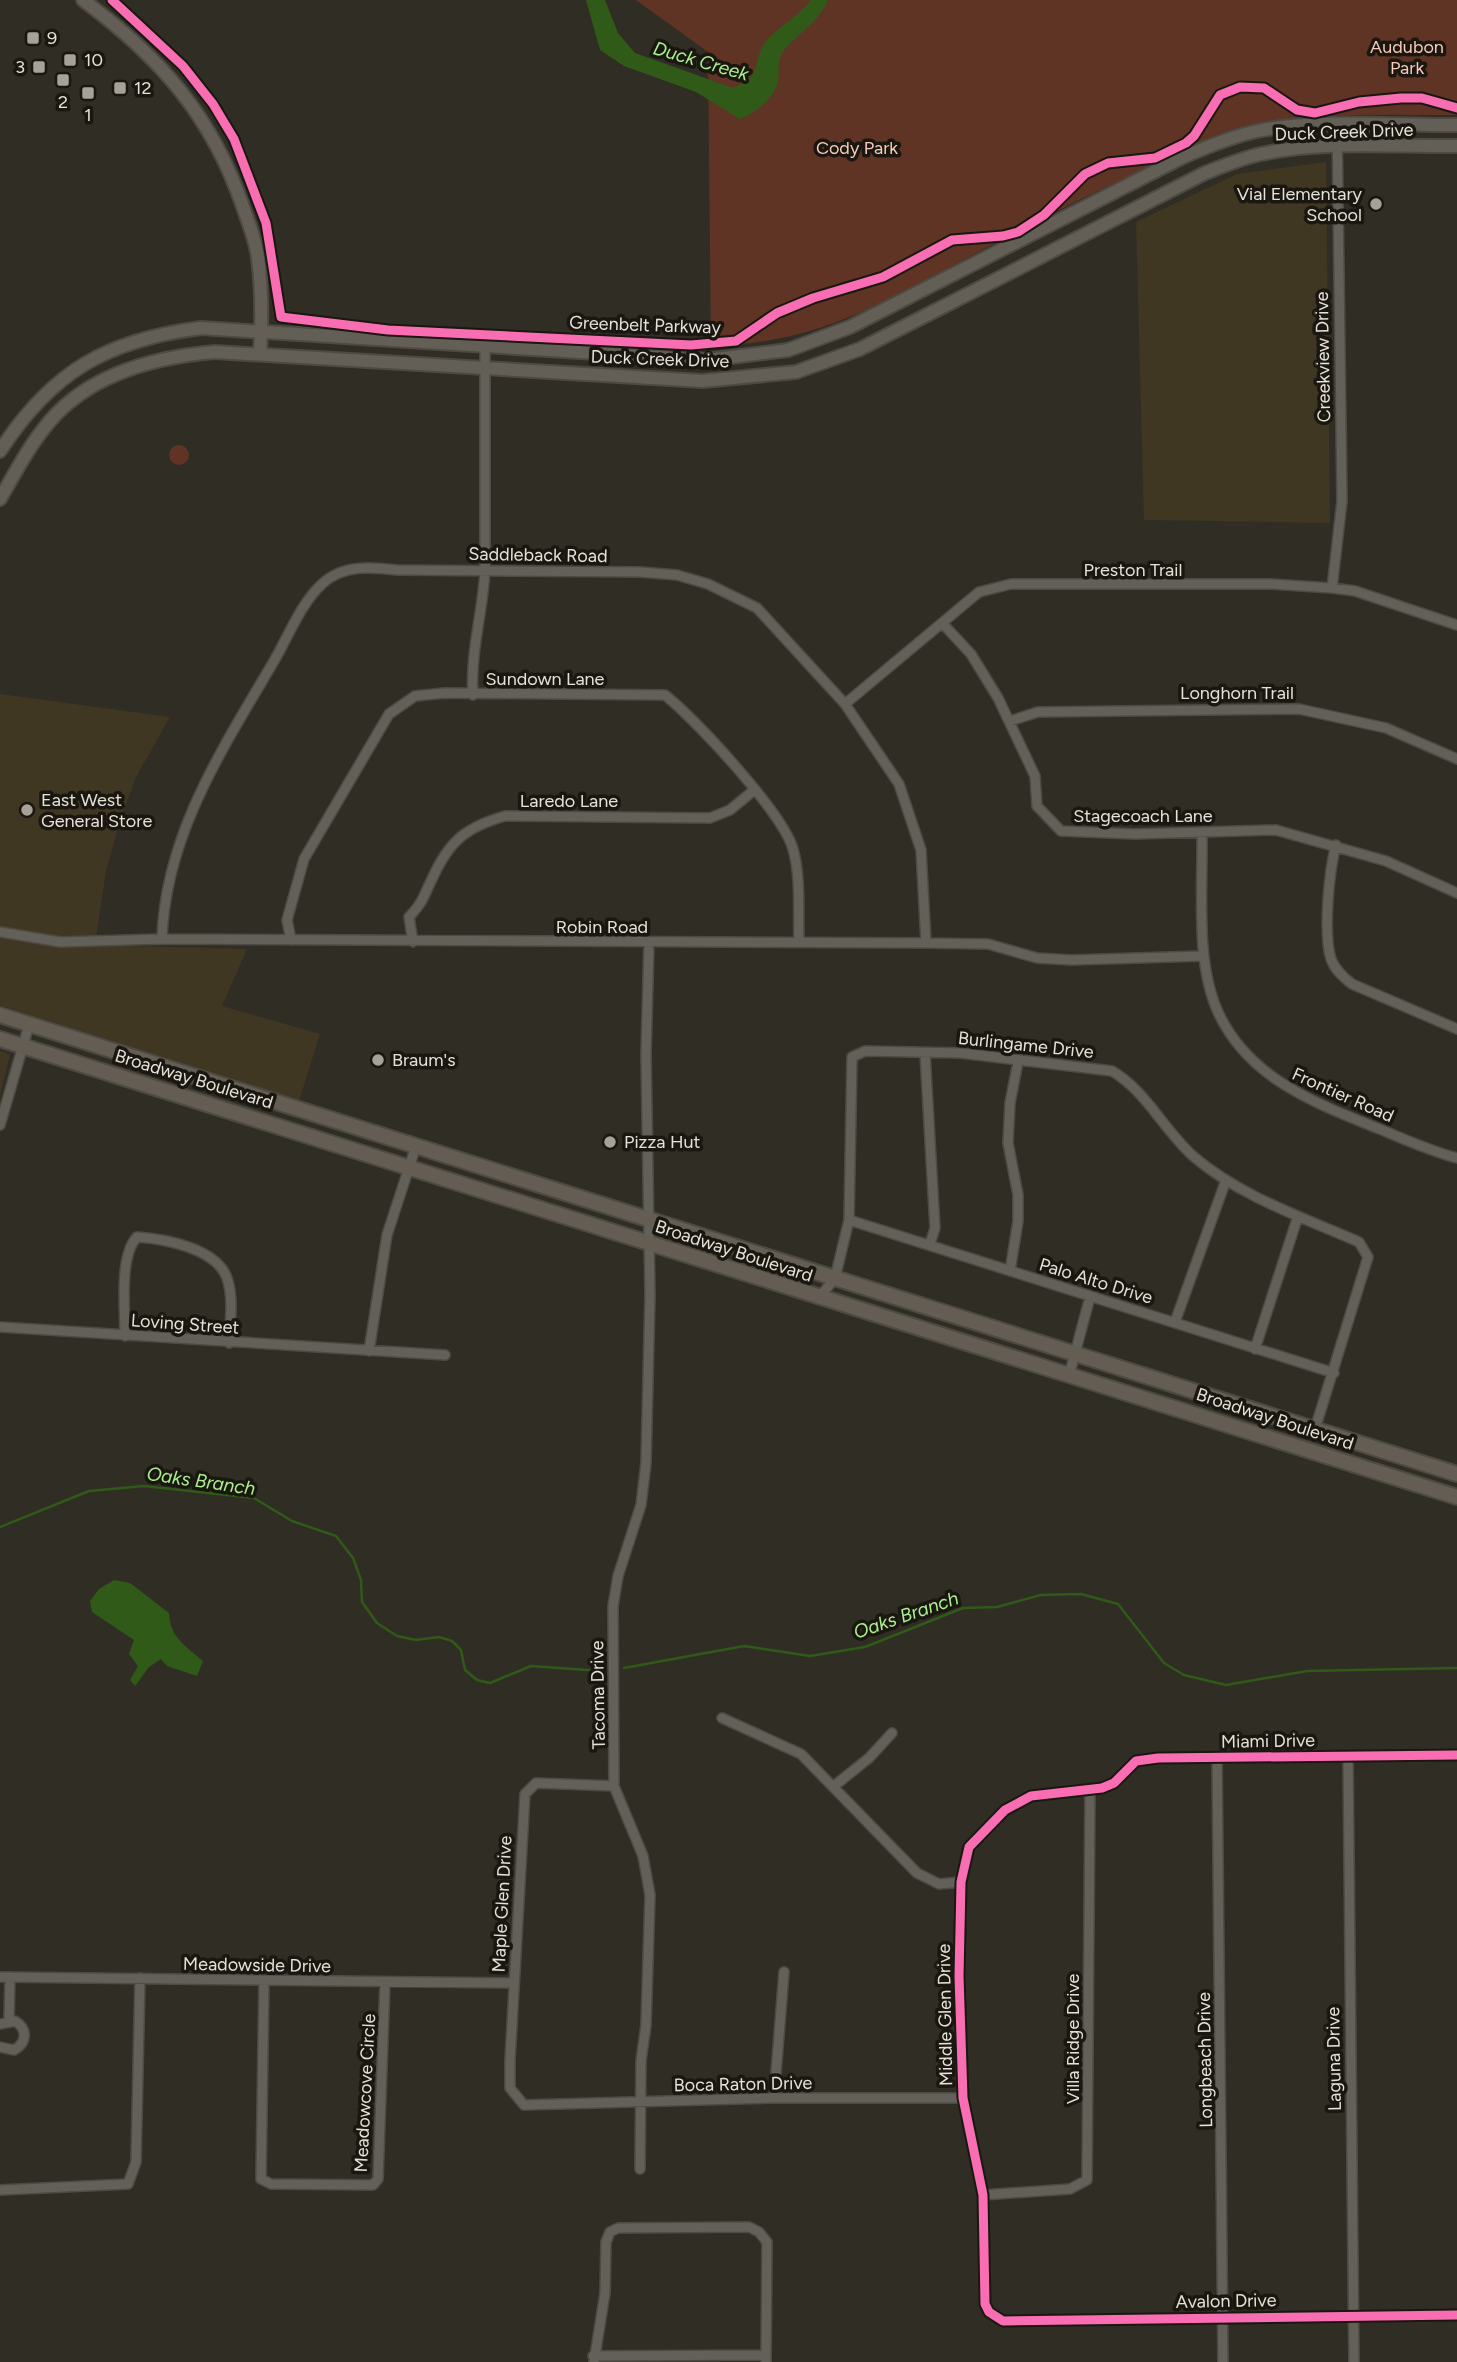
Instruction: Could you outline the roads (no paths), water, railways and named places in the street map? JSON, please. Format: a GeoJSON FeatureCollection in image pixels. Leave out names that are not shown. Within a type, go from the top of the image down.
{"type":"FeatureCollection","features":[{"type":"Feature","properties":{"kind":"main road"},"geometry":{"type":"LineString","coordinates":[[83,0],[162,69],[191,101],[220,148],[232,173],[258,256],[260,354]]}},
{"type":"Feature","properties":{"kind":"main road","name":"Duck Creek Drive"},"geometry":{"type":"LineString","coordinates":[[0,451],[42,395],[79,365],[133,341],[196,328],[707,360],[788,350],[850,327],[1181,158],[1219,142],[1277,128],[1338,124],[1457,125]]}},
{"type":"Feature","properties":{"kind":"main road","name":"Duck Creek Drive"},"geometry":{"type":"LineString","coordinates":[[0,499],[50,421],[92,386],[138,365],[215,352],[726,381],[796,372],[860,349],[1205,173],[1260,154],[1338,147],[1457,146]]}},
{"type":"Feature","properties":{"kind":"main road"},"geometry":{"type":"LineString","coordinates":[[850,327],[860,349]]}},
{"type":"Feature","properties":{"kind":"main road"},"geometry":{"type":"LineString","coordinates":[[675,358],[675,379]]}},
{"type":"Feature","properties":{"kind":"main road"},"geometry":{"type":"LineString","coordinates":[[79,365],[92,386]]}},
{"type":"Feature","properties":{"kind":"main road","name":"Broadway Boulevard"},"geometry":{"type":"LineString","coordinates":[[0,1016],[1457,1474]]}},
{"type":"Feature","properties":{"kind":"main road","name":"Broadway Boulevard"},"geometry":{"type":"LineString","coordinates":[[0,1039],[1457,1497]]}},
{"type":"Feature","properties":{"kind":"main road"},"geometry":{"type":"LineString","coordinates":[[157,1088],[165,1067]]}},
{"type":"Feature","properties":{"kind":"street","name":"Creekview Drive"},"geometry":{"type":"LineString","coordinates":[[1332,588],[1342,501],[1338,124]]}},
{"type":"Feature","properties":{"kind":"street"},"geometry":{"type":"LineString","coordinates":[[473,695],[471,673],[483,606],[485,569],[485,348]]}},
{"type":"Feature","properties":{"kind":"street","name":"Saddleback Road"},"geometry":{"type":"LineString","coordinates":[[162,939],[163,910],[176,850],[198,795],[300,616],[322,583],[348,570],[365,566],[398,570],[640,572],[708,583],[757,608],[845,704],[872,740],[902,794],[921,850],[926,943]]}},
{"type":"Feature","properties":{"kind":"street","name":"Preston Trail"},"geometry":{"type":"LineString","coordinates":[[845,704],[979,592],[1011,584],[1270,584],[1332,588],[1355,591],[1457,625]]}},
{"type":"Feature","properties":{"kind":"street","name":"Stagecoach Lane"},"geometry":{"type":"LineString","coordinates":[[943,624],[971,654],[1010,721],[1035,776],[1037,806],[1061,831],[1202,833],[1276,830],[1387,861],[1457,893]]}},
{"type":"Feature","properties":{"kind":"street","name":"Sundown Lane"},"geometry":{"type":"LineString","coordinates":[[291,940],[287,920],[304,859],[389,714],[415,696],[665,695],[706,733],[784,831],[793,849],[799,941]]}},
{"type":"Feature","properties":{"kind":"street","name":"Longhorn Trail"},"geometry":{"type":"LineString","coordinates":[[1010,721],[1038,712],[1299,709],[1386,728],[1457,759]]}},
{"type":"Feature","properties":{"kind":"street","name":"Laredo Lane"},"geometry":{"type":"LineString","coordinates":[[413,942],[409,917],[425,900],[432,879],[457,837],[477,824],[505,816],[710,818],[730,810],[753,790]]}},
{"type":"Feature","properties":{"kind":"street","name":"Frontier Road"},"geometry":{"type":"LineString","coordinates":[[1202,833],[1203,956],[1217,1012],[1240,1047],[1259,1068],[1283,1087],[1339,1113],[1457,1158]]}},
{"type":"Feature","properties":{"kind":"street"},"geometry":{"type":"LineString","coordinates":[[1336,845],[1330,866],[1329,934],[1331,958],[1340,975],[1352,984],[1457,1029]]}},
{"type":"Feature","properties":{"kind":"street","name":"Robin Road"},"geometry":{"type":"LineString","coordinates":[[0,933],[60,942],[162,939],[988,944],[1037,958],[1203,956]]}},
{"type":"Feature","properties":{"kind":"street","name":"Tacoma Drive"},"geometry":{"type":"LineString","coordinates":[[640,2169],[639,2103],[651,1931],[650,1895],[643,1856],[614,1786],[613,1606],[618,1576],[641,1504],[646,1463],[650,1243],[646,1054],[649,943]]}},
{"type":"Feature","properties":{"kind":"street"},"geometry":{"type":"LineString","coordinates":[[0,1125],[29,1025]]}},
{"type":"Feature","properties":{"kind":"street","name":"Burlingame Drive"},"geometry":{"type":"LineString","coordinates":[[849,1220],[852,1057],[865,1051],[960,1053],[1018,1062],[1089,1066],[1112,1071],[1128,1080],[1165,1128],[1194,1157],[1226,1180],[1298,1216],[1359,1242],[1368,1257],[1334,1373]]}},
{"type":"Feature","properties":{"kind":"street"},"geometry":{"type":"LineString","coordinates":[[925,1053],[935,1228],[930,1244]]}},
{"type":"Feature","properties":{"kind":"street"},"geometry":{"type":"LineString","coordinates":[[1010,1271],[1018,1221],[1018,1195],[1008,1143],[1010,1103],[1018,1062]]}},
{"type":"Feature","properties":{"kind":"street"},"geometry":{"type":"LineString","coordinates":[[369,1351],[387,1235],[416,1146]]}},
{"type":"Feature","properties":{"kind":"street"},"geometry":{"type":"LineString","coordinates":[[1175,1322],[1226,1180]]}},
{"type":"Feature","properties":{"kind":"street"},"geometry":{"type":"LineString","coordinates":[[1255,1349],[1298,1216]]}},
{"type":"Feature","properties":{"kind":"street"},"geometry":{"type":"LineString","coordinates":[[818,1298],[835,1278],[849,1220]]}},
{"type":"Feature","properties":{"kind":"street","name":"Palo Alto Drive"},"geometry":{"type":"LineString","coordinates":[[849,1220],[1334,1373]]}},
{"type":"Feature","properties":{"kind":"street"},"geometry":{"type":"LineString","coordinates":[[125,1336],[124,1286],[129,1245],[137,1237],[181,1245],[216,1261],[227,1276],[232,1301],[229,1343]]}},
{"type":"Feature","properties":{"kind":"street"},"geometry":{"type":"LineString","coordinates":[[1069,1376],[1090,1297]]}},
{"type":"Feature","properties":{"kind":"street","name":"Loving Street"},"geometry":{"type":"LineString","coordinates":[[0,1327],[445,1355]]}},
{"type":"Feature","properties":{"kind":"street"},"geometry":{"type":"LineString","coordinates":[[1315,1429],[1334,1373]]}},
{"type":"Feature","properties":{"kind":"street"},"geometry":{"type":"LineString","coordinates":[[722,1718],[801,1755],[917,1873],[939,1884],[961,1882]]}},
{"type":"Feature","properties":{"kind":"street"},"geometry":{"type":"LineString","coordinates":[[834,1786],[869,1758],[892,1734]]}},
{"type":"Feature","properties":{"kind":"street","name":"Miami Drive"},"geometry":{"type":"LineString","coordinates":[[1090,1790],[1114,1783],[1136,1761],[1217,1757],[1457,1755]]}},
{"type":"Feature","properties":{"kind":"street","name":"Laguna Drive"},"geometry":{"type":"LineString","coordinates":[[1348,1756],[1354,2362]]}},
{"type":"Feature","properties":{"kind":"street","name":"Longbeach Drive"},"geometry":{"type":"LineString","coordinates":[[1217,1757],[1223,2362]]}},
{"type":"Feature","properties":{"kind":"street","name":"Maple Glen Drive"},"geometry":{"type":"LineString","coordinates":[[524,2105],[510,2088],[513,1983],[525,1794],[536,1783],[614,1786]]}},
{"type":"Feature","properties":{"kind":"street","name":"Middle Glen Drive"},"geometry":{"type":"LineString","coordinates":[[996,2317],[985,2304],[983,2195],[963,2098],[959,1976],[961,1882],[969,1847],[1005,1810],[1031,1796],[1090,1790]]}},
{"type":"Feature","properties":{"kind":"street","name":"Villa Ridge Drive"},"geometry":{"type":"LineString","coordinates":[[983,2195],[1070,2189],[1087,2180],[1090,1790]]}},
{"type":"Feature","properties":{"kind":"street"},"geometry":{"type":"LineString","coordinates":[[774,2098],[784,1972]]}},
{"type":"Feature","properties":{"kind":"street"},"geometry":{"type":"LineString","coordinates":[[0,2047],[14,2050],[23,2042],[24,2030],[20,2024],[4,2022],[5,1977]]}},
{"type":"Feature","properties":{"kind":"street","name":"Meadowside Drive"},"geometry":{"type":"LineString","coordinates":[[5,1977],[513,1983]]}},
{"type":"Feature","properties":{"kind":"street"},"geometry":{"type":"LineString","coordinates":[[0,2190],[128,2184],[136,2162],[140,1978]]}},
{"type":"Feature","properties":{"kind":"street","name":"Meadowcove Circle"},"geometry":{"type":"LineString","coordinates":[[264,1981],[261,2179],[271,2184],[339,2186],[373,2185],[378,2179],[385,1983]]}},
{"type":"Feature","properties":{"kind":"street","name":"Boca Raton Drive"},"geometry":{"type":"LineString","coordinates":[[524,2105],[774,2098],[963,2098]]}},
{"type":"Feature","properties":{"kind":"street"},"geometry":{"type":"LineString","coordinates":[[749,2227],[759,2232],[767,2242],[766,2359],[594,2359],[604,2293],[606,2242],[610,2232],[618,2228],[749,2227]]}},
{"type":"Feature","properties":{"kind":"street","name":"Avalon Drive"},"geometry":{"type":"LineString","coordinates":[[996,2317],[1003,2321],[1457,2315]]}},
{"type":"Feature","properties":{"kind":"waterway","name":"Oaks Branch"},"geometry":{"type":"LineString","coordinates":[[0,1527],[89,1491],[144,1486],[254,1498],[292,1521],[336,1536],[353,1558],[361,1580],[362,1602],[377,1623],[397,1636],[416,1640],[439,1637],[452,1641],[461,1650],[465,1670],[477,1680],[490,1683],[531,1666],[601,1671]]}},
{"type":"Feature","properties":{"kind":"waterway","name":"Oaks Branch"},"geometry":{"type":"LineString","coordinates":[[624,1668],[744,1646],[810,1656],[865,1647],[963,1608],[997,1607],[1041,1595],[1081,1594],[1118,1604],[1164,1663],[1184,1675],[1226,1685],[1307,1671],[1457,1668]]}},
{"type":"Feature","properties":{"kind":"place","name":"9"},"geometry":{"type":"Point","coordinates":[33,38]}},
{"type":"Feature","properties":{"kind":"place","name":"10"},"geometry":{"type":"Point","coordinates":[70,60]}},
{"type":"Feature","properties":{"kind":"place","name":"3"},"geometry":{"type":"Point","coordinates":[39,67]}},
{"type":"Feature","properties":{"kind":"place","name":"2"},"geometry":{"type":"Point","coordinates":[63,80]}},
{"type":"Feature","properties":{"kind":"place","name":"12"},"geometry":{"type":"Point","coordinates":[120,88]}},
{"type":"Feature","properties":{"kind":"place","name":"1"},"geometry":{"type":"Point","coordinates":[88,93]}},
{"type":"Feature","properties":{"kind":"place","name":"Vial Elementary School"},"geometry":{"type":"Point","coordinates":[1376,204]}},
{"type":"Feature","properties":{"kind":"place","name":"East West General Store"},"geometry":{"type":"Point","coordinates":[27,810]}},
{"type":"Feature","properties":{"kind":"place","name":"Braum's"},"geometry":{"type":"Point","coordinates":[378,1060]}},
{"type":"Feature","properties":{"kind":"place","name":"Pizza Hut"},"geometry":{"type":"Point","coordinates":[610,1142]}},
{"type":"Feature","properties":{"kind":"park label","name":"Audubon Park"},"geometry":{"type":"Point","coordinates":[1407,57]}},
{"type":"Feature","properties":{"kind":"park label","name":"Cody Park"},"geometry":{"type":"Point","coordinates":[857,148]}},
{"type":"Feature","properties":{"kind":"water label","name":"Duck Creek"},"geometry":{"type":"Point","coordinates":[701,61]}}]}
